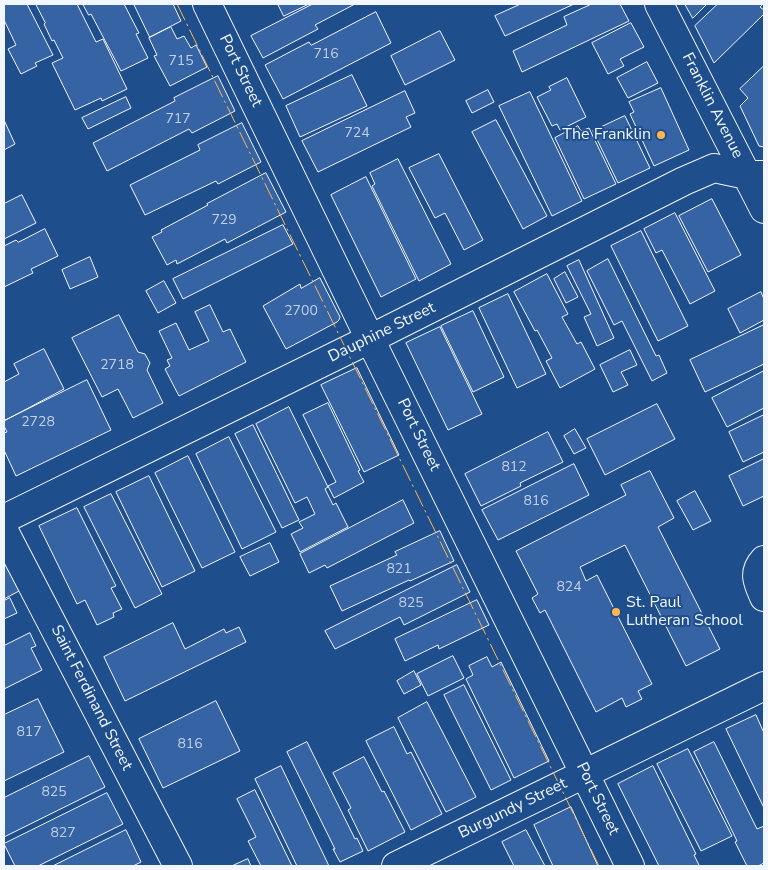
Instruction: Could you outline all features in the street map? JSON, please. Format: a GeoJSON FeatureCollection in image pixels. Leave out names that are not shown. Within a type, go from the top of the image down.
{"type":"FeatureCollection","features":[{"type":"Feature","properties":{"kind":"street","name":"Port Street"},"geometry":{"type":"LineString","coordinates":[[207,4],[630,866]]}},
{"type":"Feature","properties":{"kind":"street","name":"Franklin Avenue"},"geometry":{"type":"LineString","coordinates":[[659,4],[756,175],[764,209]]}},
{"type":"Feature","properties":{"kind":"street","name":"Dauphine Street"},"geometry":{"type":"LineString","coordinates":[[4,519],[370,339],[684,181],[714,168],[756,175]]}},
{"type":"Feature","properties":{"kind":"street","name":"Saint Ferdinand Street"},"geometry":{"type":"LineString","coordinates":[[4,531],[178,866]]}},
{"type":"Feature","properties":{"kind":"street"},"geometry":{"type":"LineString","coordinates":[[764,560],[759,566],[757,580],[764,597]]}},
{"type":"Feature","properties":{"kind":"street","name":"Burgundy Street"},"geometry":{"type":"LineString","coordinates":[[396,866],[764,686]]}},
{"type":"Feature","properties":{"kind":"building"},"geometry":{"type":"Polygon","coordinates":[[[5,4],[27,4],[53,55],[35,63],[37,66],[21,74],[8,49],[16,45],[4,20],[5,4]]]}},
{"type":"Feature","properties":{"kind":"building"},"geometry":{"type":"Polygon","coordinates":[[[36,4],[77,4],[96,42],[103,39],[127,89],[102,101],[101,98],[75,110],[52,63],[63,58],[54,40],[52,41],[36,4]]]}},
{"type":"Feature","properties":{"kind":"building"},"geometry":{"type":"Polygon","coordinates":[[[83,4],[124,4],[139,33],[136,34],[148,58],[121,71],[91,14],[89,15],[83,4]]]}},
{"type":"Feature","properties":{"kind":"building"},"geometry":{"type":"Polygon","coordinates":[[[134,4],[173,4],[181,21],[150,37],[134,4]]]}},
{"type":"Feature","properties":{"kind":"building"},"geometry":{"type":"Polygon","coordinates":[[[278,4],[309,4],[284,16],[278,4]]]}},
{"type":"Feature","properties":{"kind":"building"},"geometry":{"type":"Polygon","coordinates":[[[313,4],[355,4],[315,25],[318,29],[263,58],[251,36],[313,4]]]}},
{"type":"Feature","properties":{"kind":"building"},"geometry":{"type":"Polygon","coordinates":[[[521,4],[574,4],[505,36],[495,16],[521,4]]]}},
{"type":"Feature","properties":{"kind":"building"},"geometry":{"type":"Polygon","coordinates":[[[592,4],[620,4],[629,21],[522,72],[513,51],[567,25],[564,17],[592,4]]]}},
{"type":"Feature","properties":{"kind":"building"},"geometry":{"type":"Polygon","coordinates":[[[685,4],[707,4],[693,18],[685,4]]]}},
{"type":"Feature","properties":{"kind":"building"},"geometry":{"type":"Polygon","coordinates":[[[718,4],[763,4],[760,7],[764,10],[764,14],[714,63],[695,26],[718,4]]]}},
{"type":"Feature","properties":{"kind":"building"},"geometry":{"type":"Polygon","coordinates":[[[376,12],[391,43],[283,99],[265,65],[309,42],[311,45],[376,12]]]}},
{"type":"Feature","properties":{"kind":"building"},"geometry":{"type":"Polygon","coordinates":[[[631,23],[644,47],[620,59],[624,66],[608,74],[592,43],[631,23]]]}},
{"type":"Feature","properties":{"kind":"building"},"geometry":{"type":"Polygon","coordinates":[[[171,27],[177,39],[184,36],[191,48],[196,45],[207,67],[170,86],[154,56],[157,55],[149,38],[171,27]]]}},
{"type":"Feature","properties":{"kind":"building"},"geometry":{"type":"Polygon","coordinates":[[[440,31],[455,60],[405,85],[391,56],[440,31]]]}},
{"type":"Feature","properties":{"kind":"building"},"geometry":{"type":"Polygon","coordinates":[[[647,62],[658,83],[628,98],[617,78],[647,62]]]}},
{"type":"Feature","properties":{"kind":"building"},"geometry":{"type":"Polygon","coordinates":[[[764,66],[764,147],[759,146],[740,106],[748,98],[740,89],[764,66]]]}},
{"type":"Feature","properties":{"kind":"building"},"geometry":{"type":"Polygon","coordinates":[[[352,75],[367,106],[300,137],[286,106],[352,75]]]}},
{"type":"Feature","properties":{"kind":"building"},"geometry":{"type":"Polygon","coordinates":[[[218,76],[235,111],[192,133],[189,129],[107,171],[93,143],[175,101],[174,98],[218,76]]]}},
{"type":"Feature","properties":{"kind":"building"},"geometry":{"type":"Polygon","coordinates":[[[567,78],[586,117],[560,130],[557,124],[552,126],[537,97],[551,90],[549,87],[567,78]]]}},
{"type":"Feature","properties":{"kind":"building"},"geometry":{"type":"Polygon","coordinates":[[[661,88],[689,150],[654,166],[630,114],[634,112],[629,102],[661,88]]]}},
{"type":"Feature","properties":{"kind":"building"},"geometry":{"type":"Polygon","coordinates":[[[488,90],[494,102],[472,113],[466,101],[488,90]]]}},
{"type":"Feature","properties":{"kind":"building"},"geometry":{"type":"Polygon","coordinates":[[[405,91],[415,113],[406,117],[411,127],[318,172],[302,141],[405,91]]]}},
{"type":"Feature","properties":{"kind":"building"},"geometry":{"type":"Polygon","coordinates":[[[530,92],[582,201],[552,216],[499,106],[530,92]]]}},
{"type":"Feature","properties":{"kind":"building"},"geometry":{"type":"Polygon","coordinates":[[[126,97],[131,108],[88,129],[82,118],[126,97]]]}},
{"type":"Feature","properties":{"kind":"building"},"geometry":{"type":"Polygon","coordinates":[[[625,116],[650,168],[618,183],[593,131],[625,116]]]}},
{"type":"Feature","properties":{"kind":"building"},"geometry":{"type":"Polygon","coordinates":[[[4,120],[15,144],[4,150],[4,120]]]}},
{"type":"Feature","properties":{"kind":"building"},"geometry":{"type":"Polygon","coordinates":[[[496,120],[547,216],[523,229],[472,132],[496,120]]]}},
{"type":"Feature","properties":{"kind":"building"},"geometry":{"type":"Polygon","coordinates":[[[242,123],[261,162],[218,184],[216,181],[145,215],[130,185],[200,150],[198,145],[242,123]]]}},
{"type":"Feature","properties":{"kind":"building"},"geometry":{"type":"Polygon","coordinates":[[[578,126],[581,131],[589,128],[616,184],[584,199],[555,138],[578,126]]]}},
{"type":"Feature","properties":{"kind":"building"},"geometry":{"type":"Polygon","coordinates":[[[439,154],[483,240],[464,250],[445,213],[435,218],[409,168],[439,154]]]}},
{"type":"Feature","properties":{"kind":"building"},"geometry":{"type":"Polygon","coordinates":[[[398,159],[451,264],[419,281],[372,186],[375,184],[370,173],[398,159]]]}},
{"type":"Feature","properties":{"kind":"building"},"geometry":{"type":"Polygon","coordinates":[[[266,173],[286,212],[227,243],[225,239],[177,264],[176,260],[167,265],[152,237],[207,204],[266,173]]]}},
{"type":"Feature","properties":{"kind":"building"},"geometry":{"type":"Polygon","coordinates":[[[366,177],[416,279],[381,297],[331,195],[366,177]]]}},
{"type":"Feature","properties":{"kind":"building"},"geometry":{"type":"Polygon","coordinates":[[[22,195],[36,223],[4,239],[4,204],[22,195]]]}},
{"type":"Feature","properties":{"kind":"building"},"geometry":{"type":"Polygon","coordinates":[[[712,199],[741,255],[708,272],[679,216],[712,199]]]}},
{"type":"Feature","properties":{"kind":"building"},"geometry":{"type":"Polygon","coordinates":[[[675,213],[715,291],[690,304],[662,250],[656,253],[644,229],[675,213]]]}},
{"type":"Feature","properties":{"kind":"building"},"geometry":{"type":"Polygon","coordinates":[[[283,225],[293,244],[183,299],[173,279],[283,225]]]}},
{"type":"Feature","properties":{"kind":"building"},"geometry":{"type":"Polygon","coordinates":[[[45,229],[58,256],[31,269],[33,273],[4,287],[4,246],[16,240],[18,242],[45,229]]]}},
{"type":"Feature","properties":{"kind":"building"},"geometry":{"type":"Polygon","coordinates":[[[641,231],[688,326],[658,341],[611,246],[641,231]]]}},
{"type":"Feature","properties":{"kind":"building"},"geometry":{"type":"Polygon","coordinates":[[[90,257],[98,277],[70,289],[62,270],[90,257]]]}},
{"type":"Feature","properties":{"kind":"building"},"geometry":{"type":"Polygon","coordinates":[[[608,259],[656,356],[659,355],[667,373],[652,381],[622,321],[614,325],[587,271],[608,259]]]}},
{"type":"Feature","properties":{"kind":"building"},"geometry":{"type":"Polygon","coordinates":[[[579,260],[614,338],[597,346],[584,317],[591,314],[567,266],[579,260]]]}},
{"type":"Feature","properties":{"kind":"building"},"geometry":{"type":"Polygon","coordinates":[[[565,272],[578,297],[566,303],[554,279],[565,272]]]}},
{"type":"Feature","properties":{"kind":"building"},"geometry":{"type":"Polygon","coordinates":[[[547,274],[568,314],[562,317],[577,344],[581,342],[595,369],[560,388],[546,361],[552,358],[514,292],[547,274]]]}},
{"type":"Feature","properties":{"kind":"building"},"geometry":{"type":"Polygon","coordinates":[[[320,278],[340,317],[339,320],[286,349],[263,306],[300,284],[301,288],[320,278]]]}},
{"type":"Feature","properties":{"kind":"building"},"geometry":{"type":"Polygon","coordinates":[[[164,281],[176,303],[158,313],[146,291],[164,281]]]}},
{"type":"Feature","properties":{"kind":"building"},"geometry":{"type":"Polygon","coordinates":[[[761,292],[764,299],[764,320],[740,333],[728,309],[761,292]]]}},
{"type":"Feature","properties":{"kind":"building"},"geometry":{"type":"Polygon","coordinates":[[[508,294],[546,374],[517,388],[479,308],[508,294]]]}},
{"type":"Feature","properties":{"kind":"building"},"geometry":{"type":"Polygon","coordinates":[[[210,305],[223,332],[230,329],[246,362],[179,396],[165,369],[170,366],[167,360],[172,358],[159,331],[176,323],[189,350],[209,341],[195,312],[210,305]]]}},
{"type":"Feature","properties":{"kind":"building"},"geometry":{"type":"Polygon","coordinates":[[[473,311],[504,377],[473,392],[441,326],[473,311]]]}},
{"type":"Feature","properties":{"kind":"building"},"geometry":{"type":"Polygon","coordinates":[[[119,315],[138,352],[145,354],[150,363],[147,370],[163,403],[133,418],[118,389],[102,397],[72,338],[119,315]]]}},
{"type":"Feature","properties":{"kind":"building"},"geometry":{"type":"Polygon","coordinates":[[[764,325],[764,364],[705,392],[690,360],[764,325]]]}},
{"type":"Feature","properties":{"kind":"building"},"geometry":{"type":"Polygon","coordinates":[[[440,327],[482,414],[448,430],[406,343],[440,327]]]}},
{"type":"Feature","properties":{"kind":"building"},"geometry":{"type":"Polygon","coordinates":[[[44,349],[64,389],[4,421],[4,382],[19,374],[14,364],[44,349]]]}},
{"type":"Feature","properties":{"kind":"building"},"geometry":{"type":"Polygon","coordinates":[[[630,350],[637,365],[621,372],[628,385],[613,392],[600,365],[630,350]]]}},
{"type":"Feature","properties":{"kind":"building"},"geometry":{"type":"Polygon","coordinates":[[[357,368],[399,455],[364,472],[321,385],[357,368]]]}},
{"type":"Feature","properties":{"kind":"building"},"geometry":{"type":"Polygon","coordinates":[[[764,371],[764,408],[727,427],[712,398],[764,371]]]}},
{"type":"Feature","properties":{"kind":"building"},"geometry":{"type":"Polygon","coordinates":[[[87,380],[111,430],[16,476],[4,450],[4,433],[7,432],[4,421],[87,380]]]}},
{"type":"Feature","properties":{"kind":"building"},"geometry":{"type":"Polygon","coordinates":[[[328,403],[364,482],[334,498],[328,486],[336,482],[303,415],[328,403]]]}},
{"type":"Feature","properties":{"kind":"building"},"geometry":{"type":"Polygon","coordinates":[[[657,404],[675,439],[605,475],[587,439],[657,404]]]}},
{"type":"Feature","properties":{"kind":"building"},"geometry":{"type":"Polygon","coordinates":[[[289,407],[328,487],[325,489],[333,505],[336,503],[348,527],[300,552],[291,534],[303,528],[299,522],[315,514],[307,497],[295,503],[256,424],[289,407]]]}},
{"type":"Feature","properties":{"kind":"building"},"geometry":{"type":"Polygon","coordinates":[[[764,415],[764,452],[743,462],[729,432],[764,415]]]}},
{"type":"Feature","properties":{"kind":"building"},"geometry":{"type":"Polygon","coordinates":[[[253,425],[299,520],[282,528],[235,434],[253,425]]]}},
{"type":"Feature","properties":{"kind":"building"},"geometry":{"type":"Polygon","coordinates":[[[575,429],[586,448],[574,454],[564,436],[575,429]]]}},
{"type":"Feature","properties":{"kind":"building"},"geometry":{"type":"Polygon","coordinates":[[[548,432],[563,462],[520,483],[521,486],[481,506],[465,474],[548,432]]]}},
{"type":"Feature","properties":{"kind":"building"},"geometry":{"type":"Polygon","coordinates":[[[229,437],[276,532],[242,549],[196,454],[229,437]]]}},
{"type":"Feature","properties":{"kind":"building"},"geometry":{"type":"Polygon","coordinates":[[[188,456],[235,552],[202,568],[155,473],[188,456]]]}},
{"type":"Feature","properties":{"kind":"building"},"geometry":{"type":"Polygon","coordinates":[[[764,459],[764,496],[743,506],[729,476],[764,459]]]}},
{"type":"Feature","properties":{"kind":"building"},"geometry":{"type":"Polygon","coordinates":[[[574,464],[589,495],[498,540],[482,510],[574,464]]]}},
{"type":"Feature","properties":{"kind":"building"},"geometry":{"type":"Polygon","coordinates":[[[650,471],[674,518],[658,527],[720,649],[686,666],[625,545],[580,567],[586,581],[597,575],[652,684],[638,691],[642,699],[626,707],[622,698],[596,712],[545,610],[540,613],[532,598],[538,594],[516,551],[626,495],[621,485],[650,471]]]}},
{"type":"Feature","properties":{"kind":"building"},"geometry":{"type":"Polygon","coordinates":[[[149,476],[195,571],[162,587],[116,492],[149,476]]]}},
{"type":"Feature","properties":{"kind":"building"},"geometry":{"type":"Polygon","coordinates":[[[695,491],[711,521],[693,530],[677,501],[695,491]]]}},
{"type":"Feature","properties":{"kind":"building"},"geometry":{"type":"Polygon","coordinates":[[[111,494],[162,594],[135,608],[84,507],[111,494]]]}},
{"type":"Feature","properties":{"kind":"building"},"geometry":{"type":"Polygon","coordinates":[[[403,500],[414,523],[327,568],[325,565],[309,573],[300,554],[403,500]]]}},
{"type":"Feature","properties":{"kind":"building"},"geometry":{"type":"Polygon","coordinates":[[[77,508],[116,586],[111,588],[122,609],[113,613],[114,617],[97,625],[85,600],[77,604],[39,526],[77,508]]]}},
{"type":"Feature","properties":{"kind":"building"},"geometry":{"type":"Polygon","coordinates":[[[440,531],[454,561],[342,611],[330,586],[397,555],[395,552],[440,531]]]}},
{"type":"Feature","properties":{"kind":"building"},"geometry":{"type":"Polygon","coordinates":[[[270,543],[279,562],[250,576],[240,557],[270,543]]]}},
{"type":"Feature","properties":{"kind":"building"},"geometry":{"type":"Polygon","coordinates":[[[4,562],[19,591],[4,599],[4,562]]]}},
{"type":"Feature","properties":{"kind":"building"},"geometry":{"type":"Polygon","coordinates":[[[457,565],[470,592],[404,625],[400,617],[335,649],[325,631],[457,565]]]}},
{"type":"Feature","properties":{"kind":"building"},"geometry":{"type":"Polygon","coordinates":[[[10,598],[17,613],[4,619],[4,601],[10,598]]]}},
{"type":"Feature","properties":{"kind":"building"},"geometry":{"type":"Polygon","coordinates":[[[477,600],[489,625],[439,649],[438,645],[405,661],[395,639],[477,600]]]}},
{"type":"Feature","properties":{"kind":"building"},"geometry":{"type":"Polygon","coordinates":[[[173,623],[185,649],[224,629],[226,633],[239,627],[246,642],[125,701],[104,657],[173,623]]]}},
{"type":"Feature","properties":{"kind":"building"},"geometry":{"type":"Polygon","coordinates":[[[30,633],[36,646],[31,648],[42,670],[4,689],[4,646],[30,633]]]}},
{"type":"Feature","properties":{"kind":"building"},"geometry":{"type":"Polygon","coordinates":[[[453,656],[464,678],[428,696],[417,674],[453,656]]]}},
{"type":"Feature","properties":{"kind":"building"},"geometry":{"type":"Polygon","coordinates":[[[487,657],[492,667],[501,662],[549,761],[514,778],[466,679],[473,675],[469,666],[487,657]]]}},
{"type":"Feature","properties":{"kind":"building"},"geometry":{"type":"Polygon","coordinates":[[[414,671],[421,685],[404,694],[397,681],[414,671]]]}},
{"type":"Feature","properties":{"kind":"building"},"geometry":{"type":"Polygon","coordinates":[[[464,685],[511,780],[491,790],[444,695],[464,685]]]}},
{"type":"Feature","properties":{"kind":"building"},"geometry":{"type":"Polygon","coordinates":[[[38,699],[64,752],[4,781],[4,715],[38,699]]]}},
{"type":"Feature","properties":{"kind":"building"},"geometry":{"type":"Polygon","coordinates":[[[216,701],[240,751],[163,788],[139,739],[216,701]]]}},
{"type":"Feature","properties":{"kind":"building"},"geometry":{"type":"Polygon","coordinates":[[[427,702],[476,797],[446,812],[398,718],[427,702]]]}},
{"type":"Feature","properties":{"kind":"building"},"geometry":{"type":"Polygon","coordinates":[[[756,715],[764,733],[764,808],[726,729],[756,715]]]}},
{"type":"Feature","properties":{"kind":"building"},"geometry":{"type":"Polygon","coordinates":[[[394,727],[407,754],[411,752],[442,814],[411,830],[366,741],[394,727]]]}},
{"type":"Feature","properties":{"kind":"building"},"geometry":{"type":"Polygon","coordinates":[[[307,742],[355,839],[357,838],[363,851],[340,862],[287,752],[307,742]]]}},
{"type":"Feature","properties":{"kind":"building"},"geometry":{"type":"Polygon","coordinates":[[[714,742],[757,829],[764,826],[764,863],[758,866],[747,866],[694,752],[714,742]]]}},
{"type":"Feature","properties":{"kind":"building"},"geometry":{"type":"Polygon","coordinates":[[[688,749],[732,836],[701,851],[657,764],[688,749]]]}},
{"type":"Feature","properties":{"kind":"building"},"geometry":{"type":"Polygon","coordinates":[[[89,756],[105,787],[4,837],[4,798],[89,756]]]}},
{"type":"Feature","properties":{"kind":"building"},"geometry":{"type":"Polygon","coordinates":[[[364,757],[405,832],[368,851],[348,810],[351,808],[333,773],[364,757]]]}},
{"type":"Feature","properties":{"kind":"building"},"geometry":{"type":"Polygon","coordinates":[[[281,766],[329,866],[297,866],[255,779],[281,766]]]}},
{"type":"Feature","properties":{"kind":"building"},"geometry":{"type":"Polygon","coordinates":[[[653,766],[696,854],[694,855],[699,865],[659,866],[618,784],[653,766]]]}},
{"type":"Feature","properties":{"kind":"building"},"geometry":{"type":"Polygon","coordinates":[[[255,790],[292,866],[261,866],[248,841],[256,837],[237,799],[255,790]]]}},
{"type":"Feature","properties":{"kind":"building"},"geometry":{"type":"Polygon","coordinates":[[[107,793],[123,824],[38,866],[15,866],[4,844],[107,793]]]}},
{"type":"Feature","properties":{"kind":"building"},"geometry":{"type":"Polygon","coordinates":[[[571,807],[598,866],[553,866],[534,825],[571,807]]]}},
{"type":"Feature","properties":{"kind":"building"},"geometry":{"type":"Polygon","coordinates":[[[126,830],[141,862],[133,866],[53,866],[126,830]]]}},
{"type":"Feature","properties":{"kind":"building"},"geometry":{"type":"Polygon","coordinates":[[[526,830],[545,866],[514,866],[502,842],[526,830]]]}},
{"type":"Feature","properties":{"kind":"building"},"geometry":{"type":"Polygon","coordinates":[[[248,859],[251,866],[232,866],[248,859]]]}},
{"type":"Feature","properties":{"kind":"power"},"geometry":{"type":"LineString","coordinates":[[177,4],[599,866]]}},
{"type":"Feature","properties":{"kind":"place","name":"The Franklin"},"geometry":{"type":"Point","coordinates":[661,135]}},
{"type":"Feature","properties":{"kind":"place","name":"St. Paul Lutheran School"},"geometry":{"type":"Point","coordinates":[616,612]}}]}
